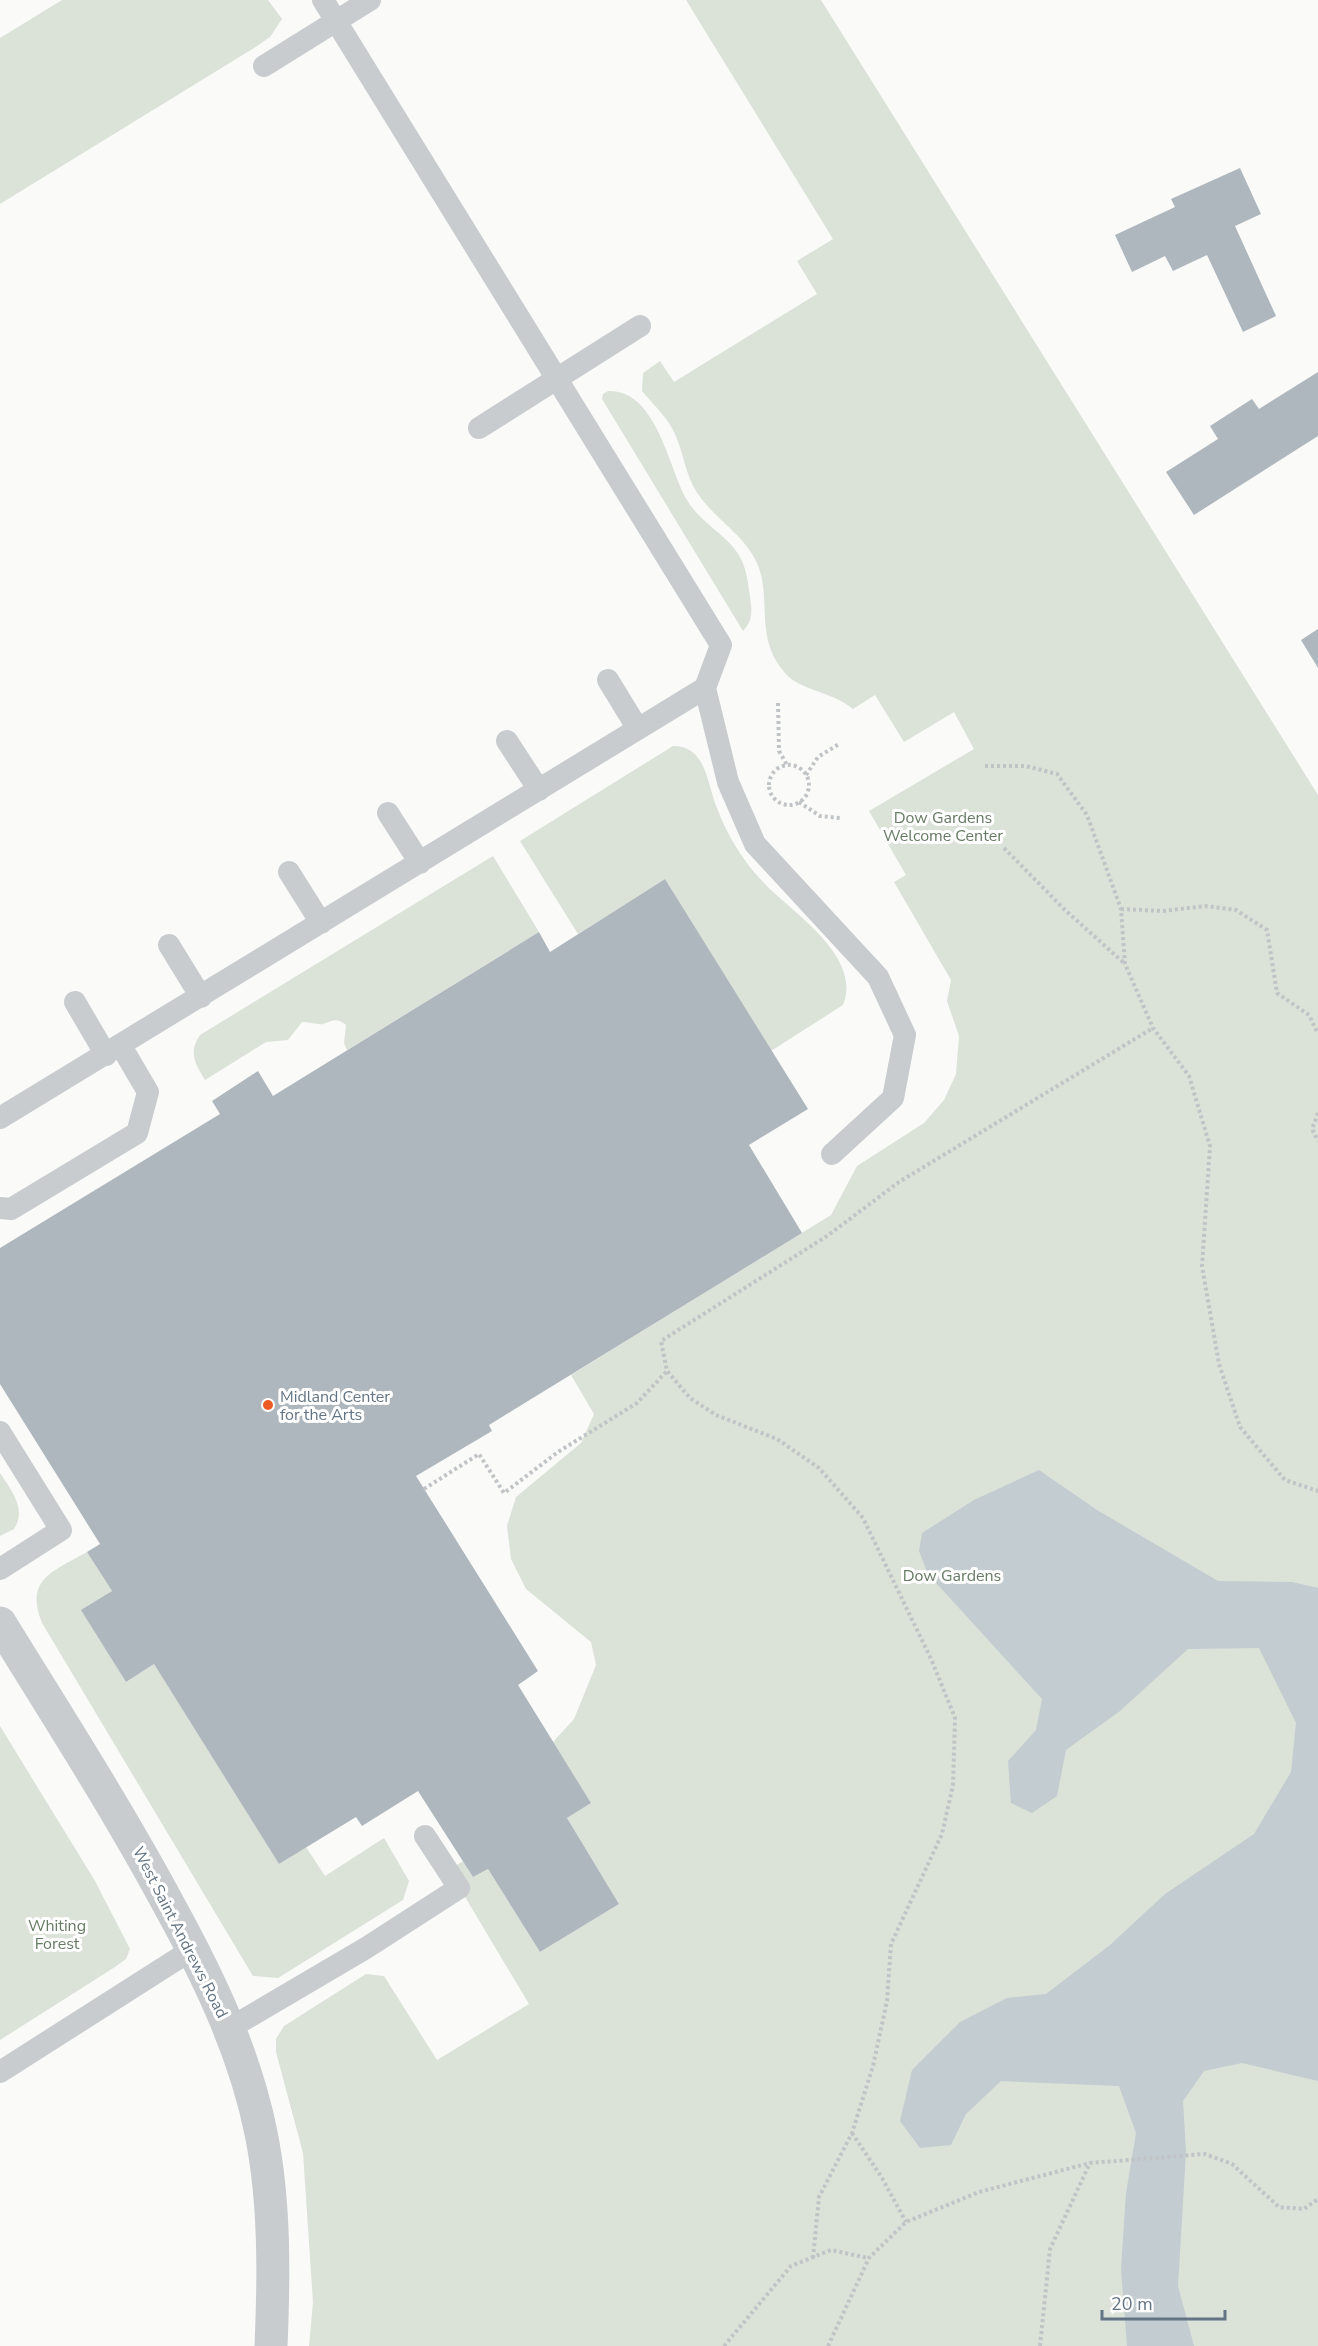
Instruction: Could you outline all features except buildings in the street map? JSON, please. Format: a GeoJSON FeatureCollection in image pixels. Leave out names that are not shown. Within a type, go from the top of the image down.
{"type":"FeatureCollection","features":[{"type":"Feature","properties":{"kind":"street","name":"West Saint Andrews Road"},"geometry":{"type":"LineString","coordinates":[[0,1623],[138,1847],[193,1949],[230,2028],[261,2133],[271,2219],[273,2304],[271,2346]]}},
{"type":"Feature","properties":{"kind":"lane"},"geometry":{"type":"LineString","coordinates":[[323,0],[721,645],[705,688],[728,782],[755,844],[878,978],[905,1035],[893,1098],[832,1154]]}},
{"type":"Feature","properties":{"kind":"lane"},"geometry":{"type":"LineString","coordinates":[[264,66],[370,0]]}},
{"type":"Feature","properties":{"kind":"lane"},"geometry":{"type":"LineString","coordinates":[[479,428],[639,326]]}},
{"type":"Feature","properties":{"kind":"lane"},"geometry":{"type":"LineString","coordinates":[[608,680],[638,729]]}},
{"type":"Feature","properties":{"kind":"lane"},"geometry":{"type":"LineString","coordinates":[[0,1118],[705,688]]}},
{"type":"Feature","properties":{"kind":"lane"},"geometry":{"type":"LineString","coordinates":[[507,741],[539,790]]}},
{"type":"Feature","properties":{"kind":"lane"},"geometry":{"type":"LineString","coordinates":[[388,813],[420,863]]}},
{"type":"Feature","properties":{"kind":"lane"},"geometry":{"type":"LineString","coordinates":[[289,872],[321,923]]}},
{"type":"Feature","properties":{"kind":"lane"},"geometry":{"type":"LineString","coordinates":[[169,945],[201,997]]}},
{"type":"Feature","properties":{"kind":"lane"},"geometry":{"type":"LineString","coordinates":[[0,1208],[11,1209],[137,1133],[148,1092],[75,1002]]}},
{"type":"Feature","properties":{"kind":"lane"},"geometry":{"type":"LineString","coordinates":[[0,1432],[61,1530],[0,1569]]}},
{"type":"Feature","properties":{"kind":"lane"},"geometry":{"type":"LineString","coordinates":[[230,2028],[366,1948],[459,1888],[425,1836]]}},
{"type":"Feature","properties":{"kind":"lane"},"geometry":{"type":"LineString","coordinates":[[0,2072],[193,1949]]}},
{"type":"Feature","properties":{"kind":"path"},"geometry":{"type":"LineString","coordinates":[[778,703],[779,751],[787,765]]}},
{"type":"Feature","properties":{"kind":"path"},"geometry":{"type":"LineString","coordinates":[[806,775],[818,757],[839,744]]}},
{"type":"Feature","properties":{"kind":"path"},"geometry":{"type":"LineString","coordinates":[[787,765],[798,767],[806,775],[809,790],[799,802],[791,805],[782,804],[770,791],[772,775],[787,765]]}},
{"type":"Feature","properties":{"kind":"path"},"geometry":{"type":"LineString","coordinates":[[985,766],[1026,766],[1057,774],[1087,815],[1121,909],[1125,964],[1153,1028],[1189,1076],[1210,1146],[1202,1266],[1219,1364],[1240,1427],[1285,1480],[1318,1491]]}},
{"type":"Feature","properties":{"kind":"path"},"geometry":{"type":"LineString","coordinates":[[799,802],[820,816],[840,818]]}},
{"type":"Feature","properties":{"kind":"path"},"geometry":{"type":"LineString","coordinates":[[1004,848],[1064,909],[1125,964]]}},
{"type":"Feature","properties":{"kind":"path"},"geometry":{"type":"LineString","coordinates":[[1121,909],[1163,911],[1206,906],[1236,910],[1244,915],[1267,930],[1277,993],[1309,1015],[1318,1034]]}},
{"type":"Feature","properties":{"kind":"path"},"geometry":{"type":"LineString","coordinates":[[813,2258],[819,2197],[852,2133],[873,2066],[887,2001],[891,1944],[942,1834],[953,1785],[955,1718],[932,1661],[863,1518],[819,1468],[777,1439],[716,1415],[690,1398],[667,1371],[661,1341],[827,1236],[899,1182],[1153,1028]]}},
{"type":"Feature","properties":{"kind":"path"},"geometry":{"type":"LineString","coordinates":[[1318,1113],[1312,1129],[1318,1141]]}},
{"type":"Feature","properties":{"kind":"path"},"geometry":{"type":"LineString","coordinates":[[424,1489],[479,1454],[504,1493],[558,1452],[637,1403],[667,1371]]}},
{"type":"Feature","properties":{"kind":"path"},"geometry":{"type":"LineString","coordinates":[[852,2133],[882,2178],[906,2222]]}},
{"type":"Feature","properties":{"kind":"path"},"geometry":{"type":"LineString","coordinates":[[828,2346],[869,2258],[906,2222],[979,2192],[1090,2163],[1205,2154],[1232,2164],[1279,2207],[1304,2209],[1318,2199]]}},
{"type":"Feature","properties":{"kind":"path"},"geometry":{"type":"LineString","coordinates":[[1040,2346],[1050,2249],[1090,2163]]}},
{"type":"Feature","properties":{"kind":"path"},"geometry":{"type":"LineString","coordinates":[[724,2346],[791,2266],[831,2250],[869,2258]]}},
{"type":"Feature","properties":{"kind":"green space"},"geometry":{"type":"Polygon","coordinates":[[[62,0],[268,0],[282,19],[270,37],[254,48],[0,204],[0,38],[62,0]]]}},
{"type":"Feature","properties":{"kind":"green space","name":"Dow Gardens"},"geometry":{"type":"Polygon","coordinates":[[[686,0],[821,0],[1318,795],[1318,2346],[309,2346],[313,2302],[303,2153],[276,2052],[276,2039],[284,2026],[366,1974],[384,1976],[437,2060],[529,2004],[449,1870],[463,1861],[473,1877],[488,1869],[540,1952],[619,1904],[567,1818],[591,1803],[553,1742],[574,1719],[596,1665],[591,1642],[526,1589],[511,1559],[507,1526],[516,1497],[581,1443],[594,1414],[571,1375],[831,1215],[857,1166],[924,1123],[944,1100],[956,1074],[959,1036],[947,1001],[951,980],[894,882],[906,875],[869,811],[974,749],[954,712],[904,742],[875,695],[853,709],[845,703],[791,679],[785,673],[770,647],[765,621],[762,581],[754,556],[696,491],[674,432],[642,391],[643,373],[660,361],[674,382],[817,294],[797,261],[833,239],[686,0]]]}},
{"type":"Feature","properties":{"kind":"green space"},"geometry":{"type":"Polygon","coordinates":[[[608,391],[625,394],[638,403],[650,417],[687,500],[700,516],[729,542],[740,557],[747,577],[751,606],[750,619],[743,631],[602,399],[603,394],[608,391]]]}},
{"type":"Feature","properties":{"kind":"green space"},"geometry":{"type":"Polygon","coordinates":[[[673,746],[693,752],[704,768],[721,818],[742,856],[763,882],[821,937],[843,969],[846,987],[843,1005],[771,1051],[665,879],[578,934],[520,841],[673,746]]]}},
{"type":"Feature","properties":{"kind":"green space"},"geometry":{"type":"Polygon","coordinates":[[[493,856],[539,932],[347,1050],[344,1043],[346,1025],[343,1023],[337,1020],[323,1024],[302,1022],[288,1040],[266,1042],[205,1080],[194,1058],[194,1047],[200,1035],[493,856]]]}},
{"type":"Feature","properties":{"kind":"green space"},"geometry":{"type":"Polygon","coordinates":[[[0,1473],[16,1500],[19,1514],[14,1529],[0,1536],[0,1473]]]}},
{"type":"Feature","properties":{"kind":"green space"},"geometry":{"type":"Polygon","coordinates":[[[87,1552],[112,1591],[82,1610],[126,1682],[154,1664],[279,1864],[306,1847],[325,1876],[384,1838],[409,1881],[403,1900],[278,1978],[253,1976],[42,1623],[37,1608],[37,1596],[45,1578],[87,1552]]]}},
{"type":"Feature","properties":{"kind":"green space","name":"Whiting Forest"},"geometry":{"type":"Polygon","coordinates":[[[0,1726],[95,1881],[130,1949],[126,1959],[115,1967],[0,2040],[0,1726]]]}},
{"type":"Feature","properties":{"kind":"shaded area"},"geometry":{"type":"Polygon","coordinates":[[[1039,1470],[1097,1510],[1218,1581],[1292,1582],[1318,1588],[1318,2081],[1242,2063],[1204,2071],[1183,2101],[1186,2152],[1178,2286],[1194,2346],[1127,2346],[1121,2269],[1126,2193],[1136,2133],[1119,2086],[1001,2081],[966,2114],[951,2145],[920,2148],[900,2121],[912,2070],[960,2022],[1007,1998],[1046,1994],[1110,1945],[1165,1894],[1254,1834],[1291,1772],[1296,1723],[1259,1648],[1188,1649],[1120,1711],[1066,1750],[1057,1796],[1032,1813],[1011,1803],[1008,1761],[1036,1730],[1042,1699],[928,1574],[919,1551],[922,1533],[974,1500],[1039,1470]]]}},
{"type":"Feature","properties":{"kind":"place","name":"Midland Center for the Arts"},"geometry":{"type":"Point","coordinates":[268,1405]}},
{"type":"Feature","properties":{"kind":"park label","name":"Dow Gardens Welcome Center"},"geometry":{"type":"Point","coordinates":[943,826]}}]}
